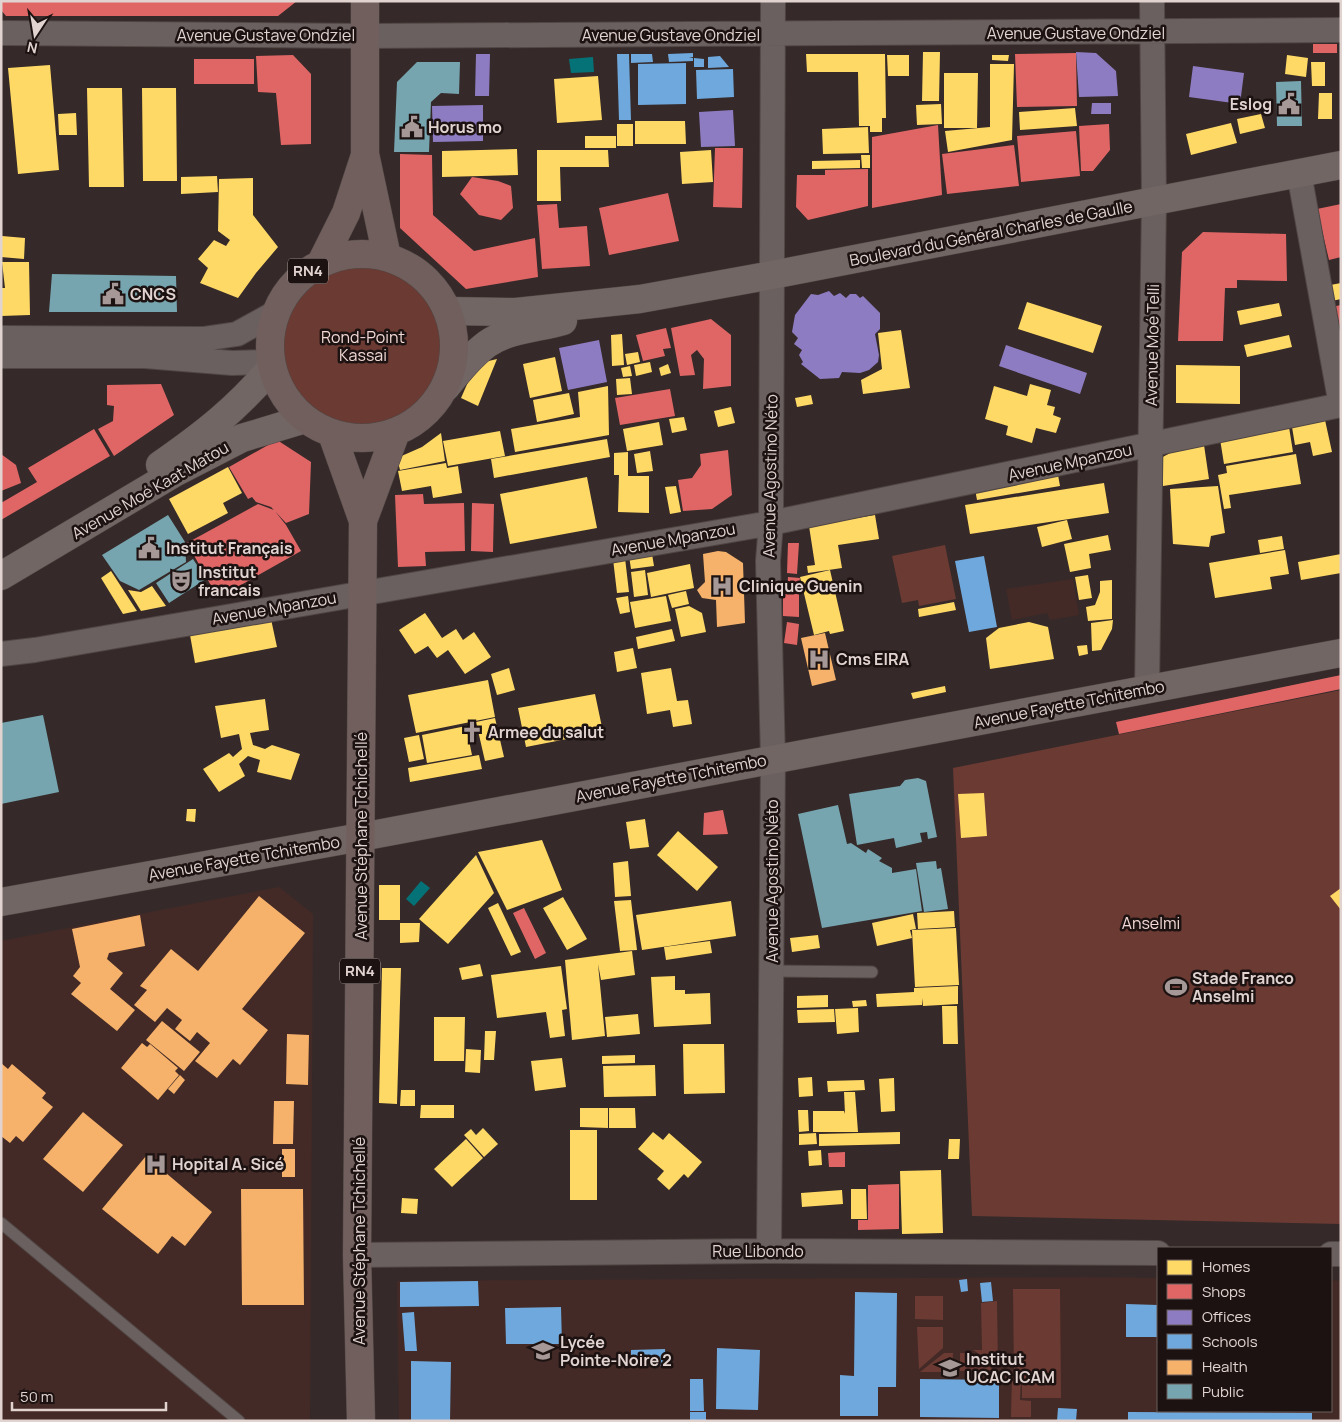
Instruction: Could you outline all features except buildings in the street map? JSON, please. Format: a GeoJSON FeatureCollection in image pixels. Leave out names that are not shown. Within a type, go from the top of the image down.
{"type":"FeatureCollection","features":[{"type":"Feature","properties":{"kind":"highway","name":"RN4"},"geometry":{"type":"LineString","coordinates":[[365,1],[365,154],[387,257]]}},
{"type":"Feature","properties":{"kind":"highway","name":"RN4"},"geometry":{"type":"LineString","coordinates":[[321,263],[346,213],[365,154]]}},
{"type":"Feature","properties":{"kind":"highway","name":"RN4"},"geometry":{"type":"LineString","coordinates":[[365,254],[387,257],[407,265],[424,277],[438,293],[448,311],[455,336],[454,362],[446,386],[434,406],[417,421],[396,432],[375,438],[353,438],[332,434],[305,419],[284,396],[271,365],[270,338],[275,313],[286,293],[302,276],[321,263],[342,256],[365,254]]}},
{"type":"Feature","properties":{"kind":"highway","name":"Avenue Stéphane Tchichellé"},"geometry":{"type":"LineString","coordinates":[[363,522],[396,432]]}},
{"type":"Feature","properties":{"kind":"highway","name":"Avenue Stéphane Tchichellé"},"geometry":{"type":"LineString","coordinates":[[332,434],[363,522],[357,1255],[361,1421]]}},
{"type":"Feature","properties":{"kind":"main road","name":"Boulevard du Général Charles de Gaulle"},"geometry":{"type":"LineString","coordinates":[[448,311],[516,312],[640,299],[1341,165]]}},
{"type":"Feature","properties":{"kind":"main road","name":"Boulevard du Général Charles de Gaulle"},"geometry":{"type":"LineString","coordinates":[[446,386],[466,362],[488,343],[507,335],[640,299]]}},
{"type":"Feature","properties":{"kind":"main road","name":"Avenue Moé Kaat Matou"},"geometry":{"type":"LineString","coordinates":[[1,557],[161,464],[218,422],[247,397],[271,365]]}},
{"type":"Feature","properties":{"kind":"main road","name":"Avenue Moé Kaat Matou"},"geometry":{"type":"LineString","coordinates":[[1,576],[176,472],[242,438],[305,419]]}},
{"type":"Feature","properties":{"kind":"main road","name":"Avenue Fayette Tchitembo"},"geometry":{"type":"LineString","coordinates":[[1,902],[361,837],[1341,653]]}},
{"type":"Feature","properties":{"kind":"street","name":"Avenue Agostino Néto"},"geometry":{"type":"LineString","coordinates":[[769,1251],[773,759],[768,561],[771,522],[773,1]]}},
{"type":"Feature","properties":{"kind":"street","name":"Avenue Moé Telli"},"geometry":{"type":"LineString","coordinates":[[1147,689],[1154,201],[1152,1]]}},
{"type":"Feature","properties":{"kind":"street","name":"Avenue Gustave Ondziel"},"geometry":{"type":"LineString","coordinates":[[1,33],[366,36],[1152,33],[1341,30]]}},
{"type":"Feature","properties":{"kind":"street"},"geometry":{"type":"LineString","coordinates":[[1299,173],[1341,405]]}},
{"type":"Feature","properties":{"kind":"street"},"geometry":{"type":"LineString","coordinates":[[1,338],[203,339],[237,334],[275,313]]}},
{"type":"Feature","properties":{"kind":"street"},"geometry":{"type":"LineString","coordinates":[[1,356],[145,356],[271,365]]}},
{"type":"Feature","properties":{"kind":"street","name":"Avenue Mpanzou"},"geometry":{"type":"LineString","coordinates":[[1,654],[35,650],[771,522],[1341,405]]}},
{"type":"Feature","properties":{"kind":"street","name":"Rue Libondo"},"geometry":{"type":"LineString","coordinates":[[357,1255],[769,1251],[1157,1253]]}},
{"type":"Feature","properties":{"kind":"lane"},"geometry":{"type":"LineString","coordinates":[[771,971],[872,972]]}},
{"type":"Feature","properties":{"kind":"lane"},"geometry":{"type":"LineString","coordinates":[[1,1223],[239,1421]]}},
{"type":"Feature","properties":{"kind":"shaded area"},"geometry":{"type":"Polygon","coordinates":[[[1073,579],[1079,615],[1050,620],[1047,613],[1012,620],[1006,589],[1073,579]]]}},
{"type":"Feature","properties":{"kind":"shaded area","name":"Hopital A. Sicé"},"geometry":{"type":"Polygon","coordinates":[[[279,887],[313,914],[310,1421],[1,1421],[1,941],[279,887]]]}},
{"type":"Feature","properties":{"kind":"shaded area"},"geometry":{"type":"Polygon","coordinates":[[[1157,1278],[1157,1412],[1332,1412],[1332,1280],[1341,1281],[1341,1421],[399,1421],[397,1281],[1157,1278]]]}},
{"type":"Feature","properties":{"kind":"green space","name":"Rond-Point Kassai"},"geometry":{"type":"Polygon","coordinates":[[[355,264],[371,264],[395,270],[422,288],[440,315],[446,347],[440,379],[422,406],[395,424],[371,430],[355,430],[331,424],[310,411],[299,400],[286,379],[280,355],[280,339],[286,315],[299,294],[310,283],[331,270],[355,264]]]}},
{"type":"Feature","properties":{"kind":"green space"},"geometry":{"type":"Polygon","coordinates":[[[945,545],[956,599],[919,606],[918,600],[902,603],[892,556],[945,545]]]}},
{"type":"Feature","properties":{"kind":"green space","name":"Anselmi"},"geometry":{"type":"Polygon","coordinates":[[[1341,690],[1341,1224],[972,1216],[953,768],[1341,690]]]}},
{"type":"Feature","properties":{"kind":"green space"},"geometry":{"type":"Polygon","coordinates":[[[1013,1289],[1060,1289],[1061,1398],[1022,1398],[1022,1377],[1014,1376],[1013,1289]]]}},
{"type":"Feature","properties":{"kind":"green space"},"geometry":{"type":"Polygon","coordinates":[[[915,1296],[943,1296],[943,1320],[915,1319],[915,1296]]]}},
{"type":"Feature","properties":{"kind":"green space"},"geometry":{"type":"Polygon","coordinates":[[[997,1301],[998,1366],[973,1350],[982,1350],[981,1303],[997,1301]]]}},
{"type":"Feature","properties":{"kind":"green space"},"geometry":{"type":"Polygon","coordinates":[[[917,1327],[943,1327],[943,1348],[919,1369],[917,1327]]]}},
{"type":"Feature","properties":{"kind":"green space"},"geometry":{"type":"Polygon","coordinates":[[[944,1353],[953,1353],[952,1372],[920,1372],[944,1353]]]}},
{"type":"Feature","properties":{"kind":"green space"},"geometry":{"type":"Polygon","coordinates":[[[960,1353],[969,1353],[994,1370],[960,1371],[960,1353]]]}},
{"type":"Feature","properties":{"kind":"green space"},"geometry":{"type":"Polygon","coordinates":[[[1012,1378],[1021,1378],[1020,1400],[1031,1401],[1031,1417],[1011,1417],[1012,1378]]]}},
{"type":"Feature","properties":{"kind":"water"},"geometry":{"type":"Polygon","coordinates":[[[593,57],[594,72],[571,73],[569,59],[593,57]]]}},
{"type":"Feature","properties":{"kind":"water"},"geometry":{"type":"Polygon","coordinates":[[[421,881],[430,888],[414,906],[406,899],[421,881]]]}},
{"type":"Feature","properties":{"kind":"place","name":"Eslog"},"geometry":{"type":"Point","coordinates":[1289,104]}},
{"type":"Feature","properties":{"kind":"place","name":"Horus mo"},"geometry":{"type":"Point","coordinates":[412,127]}},
{"type":"Feature","properties":{"kind":"place","name":"CNCS"},"geometry":{"type":"Point","coordinates":[113,294]}},
{"type":"Feature","properties":{"kind":"place","name":"Institut Français"},"geometry":{"type":"Point","coordinates":[149,548]}},
{"type":"Feature","properties":{"kind":"place","name":"Institut francais"},"geometry":{"type":"Point","coordinates":[181,581]}},
{"type":"Feature","properties":{"kind":"place","name":"Clinique Guenin"},"geometry":{"type":"Point","coordinates":[722,586]}},
{"type":"Feature","properties":{"kind":"place","name":"Cms EIRA"},"geometry":{"type":"Point","coordinates":[819,659]}},
{"type":"Feature","properties":{"kind":"place","name":"Armee du salut"},"geometry":{"type":"Point","coordinates":[472,732]}},
{"type":"Feature","properties":{"kind":"place","name":"Stade Franco Anselmi"},"geometry":{"type":"Point","coordinates":[1176,987]}},
{"type":"Feature","properties":{"kind":"place","name":"Hopital A. Sicé"},"geometry":{"type":"Point","coordinates":[156,1164]}},
{"type":"Feature","properties":{"kind":"place","name":"Lycée Pointe-Noire 2"},"geometry":{"type":"Point","coordinates":[543,1351]}},
{"type":"Feature","properties":{"kind":"place","name":"Institut UCAC ICAM"},"geometry":{"type":"Point","coordinates":[950,1368]}}]}
